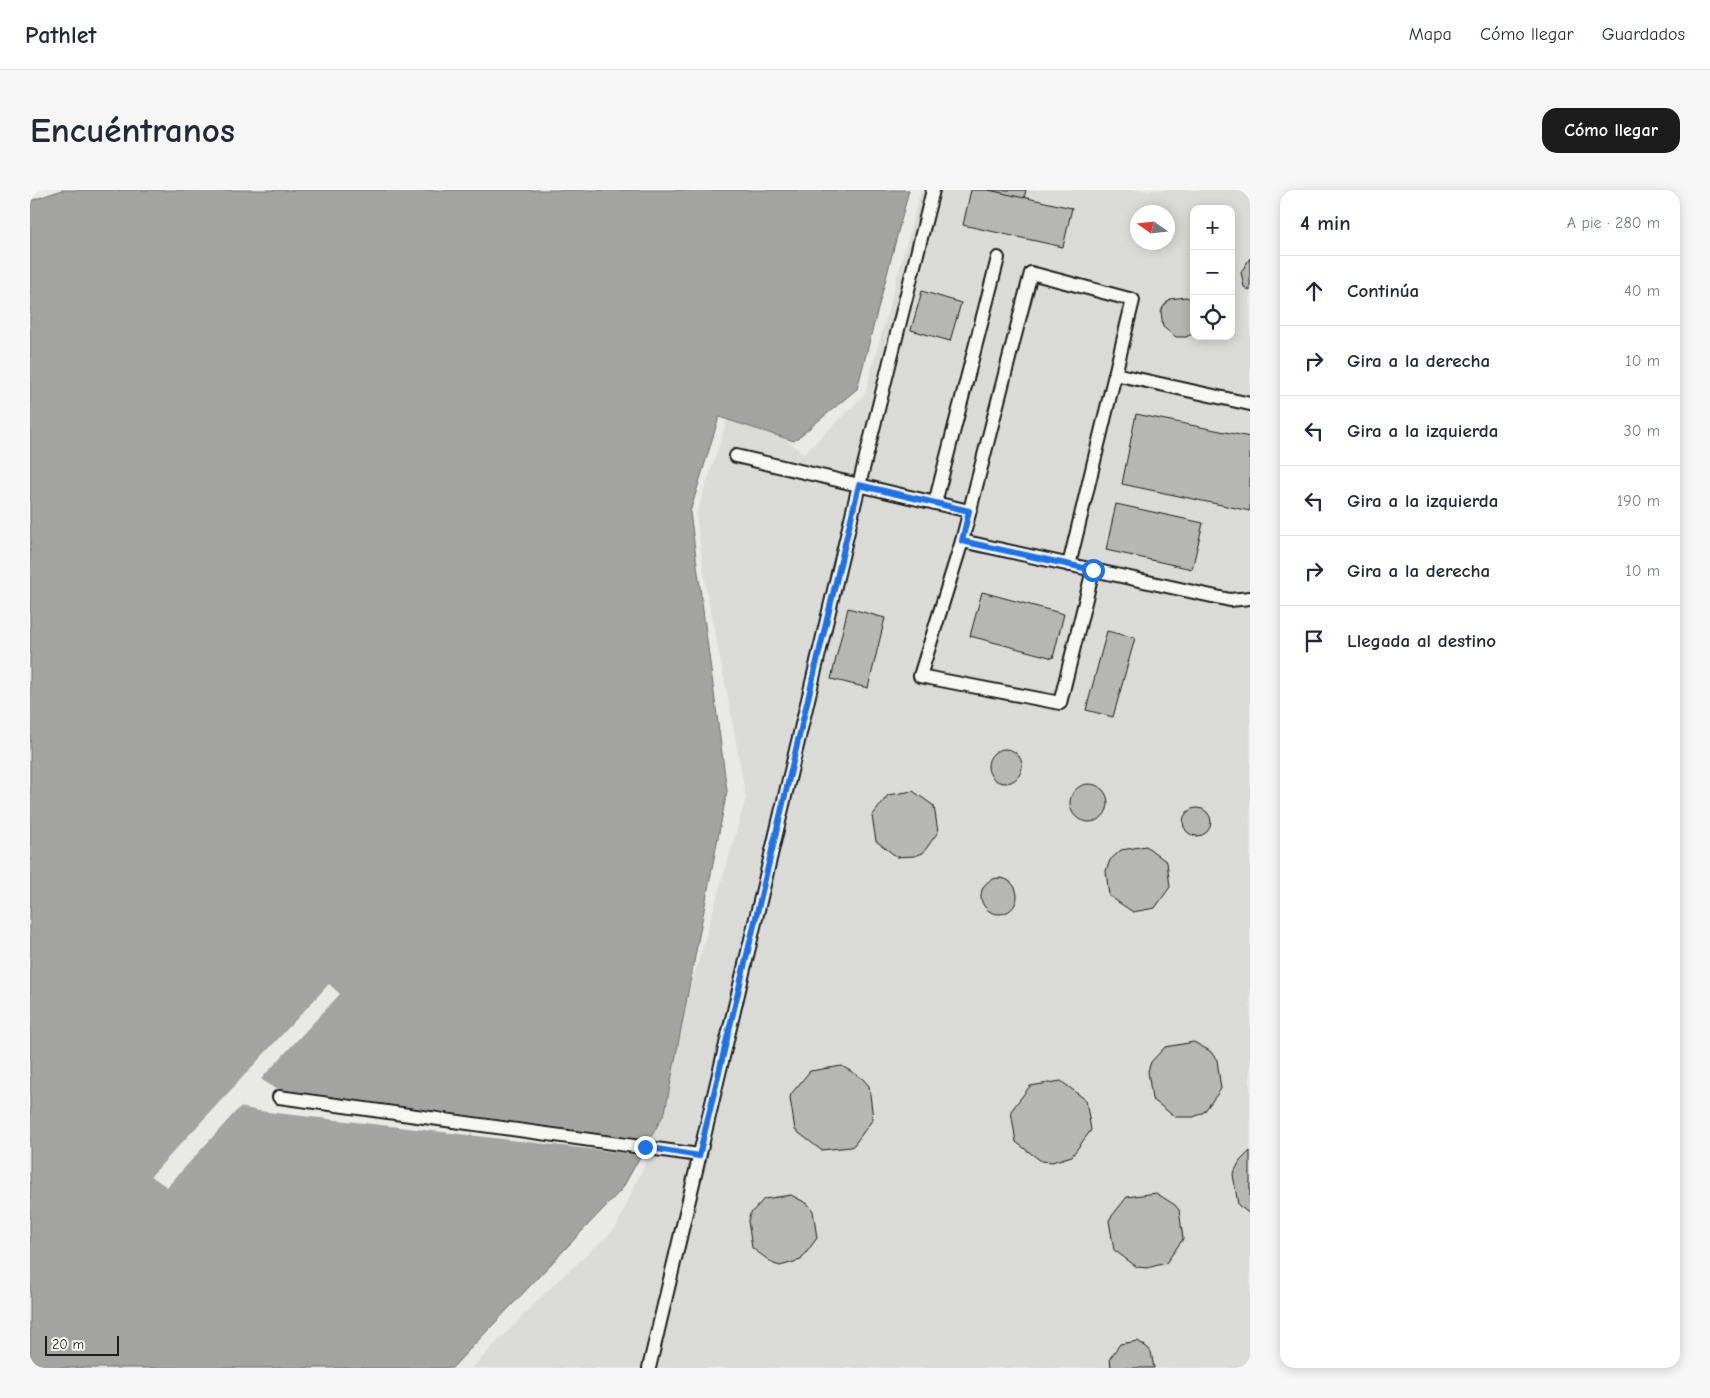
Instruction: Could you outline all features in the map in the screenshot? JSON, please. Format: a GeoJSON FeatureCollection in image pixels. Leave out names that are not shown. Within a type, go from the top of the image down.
{"type":"FeatureCollection","features":[{"type":"Feature","properties":{"kind":"lane"},"geometry":{"type":"LineString","coordinates":[[649,1368],[859,485],[933,190]]}},
{"type":"Feature","properties":{"kind":"lane"},"geometry":{"type":"LineString","coordinates":[[935,503],[998,258]]}},
{"type":"Feature","properties":{"kind":"lane"},"geometry":{"type":"LineString","coordinates":[[1069,565],[1133,300],[1031,273],[962,541],[920,676],[1060,703],[1093,570]]}},
{"type":"Feature","properties":{"kind":"lane"},"geometry":{"type":"LineString","coordinates":[[1115,374],[1250,404]]}},
{"type":"Feature","properties":{"kind":"lane"},"geometry":{"type":"LineString","coordinates":[[736,456],[969,511]]}},
{"type":"Feature","properties":{"kind":"lane"},"geometry":{"type":"LineString","coordinates":[[962,541],[1230,600],[1250,598]]}},
{"type":"Feature","properties":{"kind":"lane"},"geometry":{"type":"LineString","coordinates":[[279,1097],[699,1156]]}},
{"type":"Feature","properties":{"kind":"shaded area"},"geometry":{"type":"Polygon","coordinates":[[[62,190],[909,190],[857,389],[794,441],[719,417],[690,512],[727,791],[665,1112],[622,1189],[452,1368],[30,1368],[30,201],[62,190]]]}},
{"type":"Feature","properties":{"kind":"shaded area"},"geometry":{"type":"Polygon","coordinates":[[[921,190],[1250,190],[1250,1368],[472,1368],[549,1289],[616,1228],[647,1159],[665,1076],[746,798],[706,588],[696,515],[734,400],[804,454],[865,394],[921,190]]]}},
{"type":"Feature","properties":{"kind":"pier"},"geometry":{"type":"Polygon","coordinates":[[[329,984],[340,994],[261,1079],[274,1088],[649,1140],[641,1155],[259,1111],[240,1107],[167,1187],[151,1176],[329,984]]]}},
{"type":"Feature","properties":{"kind":"building"},"geometry":{"type":"Polygon","coordinates":[[[971,190],[991,190],[1072,208],[1063,247],[963,225],[971,190]]]}},
{"type":"Feature","properties":{"kind":"building"},"geometry":{"type":"Polygon","coordinates":[[[989,190],[1026,190],[1024,198],[989,190]]]}},
{"type":"Feature","properties":{"kind":"building"},"geometry":{"type":"Polygon","coordinates":[[[1250,258],[1250,291],[1244,287],[1241,272],[1250,258]]]}},
{"type":"Feature","properties":{"kind":"building"},"geometry":{"type":"Polygon","coordinates":[[[922,291],[961,303],[950,341],[911,330],[922,291]]]}},
{"type":"Feature","properties":{"kind":"building"},"geometry":{"type":"Polygon","coordinates":[[[1186,297],[1190,298],[1190,335],[1186,337],[1176,337],[1163,327],[1161,312],[1170,299],[1186,297]]]}},
{"type":"Feature","properties":{"kind":"building"},"geometry":{"type":"Polygon","coordinates":[[[1136,414],[1250,437],[1250,511],[1122,484],[1136,414]]]}},
{"type":"Feature","properties":{"kind":"building"},"geometry":{"type":"Polygon","coordinates":[[[1116,504],[1203,523],[1192,569],[1106,550],[1116,504]]]}},
{"type":"Feature","properties":{"kind":"building"},"geometry":{"type":"Polygon","coordinates":[[[982,592],[1064,614],[1053,658],[970,636],[982,592]]]}},
{"type":"Feature","properties":{"kind":"building"},"geometry":{"type":"Polygon","coordinates":[[[848,608],[885,618],[868,688],[831,679],[848,608]]]}},
{"type":"Feature","properties":{"kind":"building"},"geometry":{"type":"Polygon","coordinates":[[[1107,631],[1135,638],[1113,717],[1086,710],[1107,631]]]}},
{"type":"Feature","properties":{"kind":"building"},"geometry":{"type":"Polygon","coordinates":[[[1005,749],[1012,750],[1017,754],[1021,759],[1021,773],[1017,778],[1012,782],[1005,783],[998,782],[993,778],[989,773],[988,766],[989,759],[993,754],[998,750],[1005,749]]]}},
{"type":"Feature","properties":{"kind":"building"},"geometry":{"type":"Polygon","coordinates":[[[1089,784],[1102,790],[1108,803],[1102,816],[1089,822],[1076,816],[1070,803],[1076,790],[1089,784]]]}},
{"type":"Feature","properties":{"kind":"building"},"geometry":{"type":"Polygon","coordinates":[[[913,791],[934,806],[938,832],[923,853],[915,856],[897,857],[876,841],[872,816],[888,795],[913,791]]]}},
{"type":"Feature","properties":{"kind":"building"},"geometry":{"type":"Polygon","coordinates":[[[1197,808],[1207,812],[1211,822],[1207,832],[1197,836],[1187,832],[1183,822],[1187,812],[1197,808]]]}},
{"type":"Feature","properties":{"kind":"building"},"geometry":{"type":"Polygon","coordinates":[[[1146,846],[1167,862],[1170,887],[1155,908],[1133,912],[1109,896],[1106,871],[1110,860],[1121,850],[1146,846]]]}},
{"type":"Feature","properties":{"kind":"building"},"geometry":{"type":"Polygon","coordinates":[[[999,878],[1006,879],[1012,883],[1016,889],[1016,903],[1012,909],[1006,913],[999,914],[992,913],[986,909],[982,903],[981,896],[982,889],[986,883],[992,879],[999,878]]]}},
{"type":"Feature","properties":{"kind":"building"},"geometry":{"type":"Polygon","coordinates":[[[1194,1042],[1210,1051],[1217,1060],[1221,1089],[1204,1112],[1194,1117],[1175,1117],[1152,1099],[1148,1071],[1151,1062],[1165,1047],[1194,1042]]]}},
{"type":"Feature","properties":{"kind":"building"},"geometry":{"type":"Polygon","coordinates":[[[842,1066],[862,1078],[869,1086],[873,1119],[851,1147],[821,1150],[795,1130],[791,1094],[810,1071],[842,1066]]]}},
{"type":"Feature","properties":{"kind":"building"},"geometry":{"type":"Polygon","coordinates":[[[1061,1081],[1086,1100],[1091,1130],[1072,1156],[1052,1162],[1041,1161],[1016,1142],[1011,1111],[1030,1086],[1061,1081]]]}},
{"type":"Feature","properties":{"kind":"building"},"geometry":{"type":"Polygon","coordinates":[[[1250,1151],[1250,1214],[1238,1205],[1233,1174],[1240,1161],[1250,1151]]]}},
{"type":"Feature","properties":{"kind":"building"},"geometry":{"type":"Polygon","coordinates":[[[1156,1193],[1175,1205],[1179,1210],[1183,1239],[1166,1263],[1147,1268],[1137,1267],[1114,1250],[1109,1221],[1127,1197],[1156,1193]]]}},
{"type":"Feature","properties":{"kind":"building"},"geometry":{"type":"Polygon","coordinates":[[[791,1195],[808,1204],[813,1211],[817,1238],[801,1260],[780,1266],[774,1264],[752,1248],[748,1221],[750,1214],[764,1199],[791,1195]]]}},
{"type":"Feature","properties":{"kind":"building"},"geometry":{"type":"Polygon","coordinates":[[[1138,1341],[1151,1352],[1154,1368],[1111,1368],[1110,1358],[1120,1344],[1138,1341]]]}},
{"type":"Feature","properties":{"kind":"route"},"geometry":{"type":"LineString","coordinates":[[645,1147],[699,1156],[859,485],[969,511],[962,541],[1093,570]]}}]}
